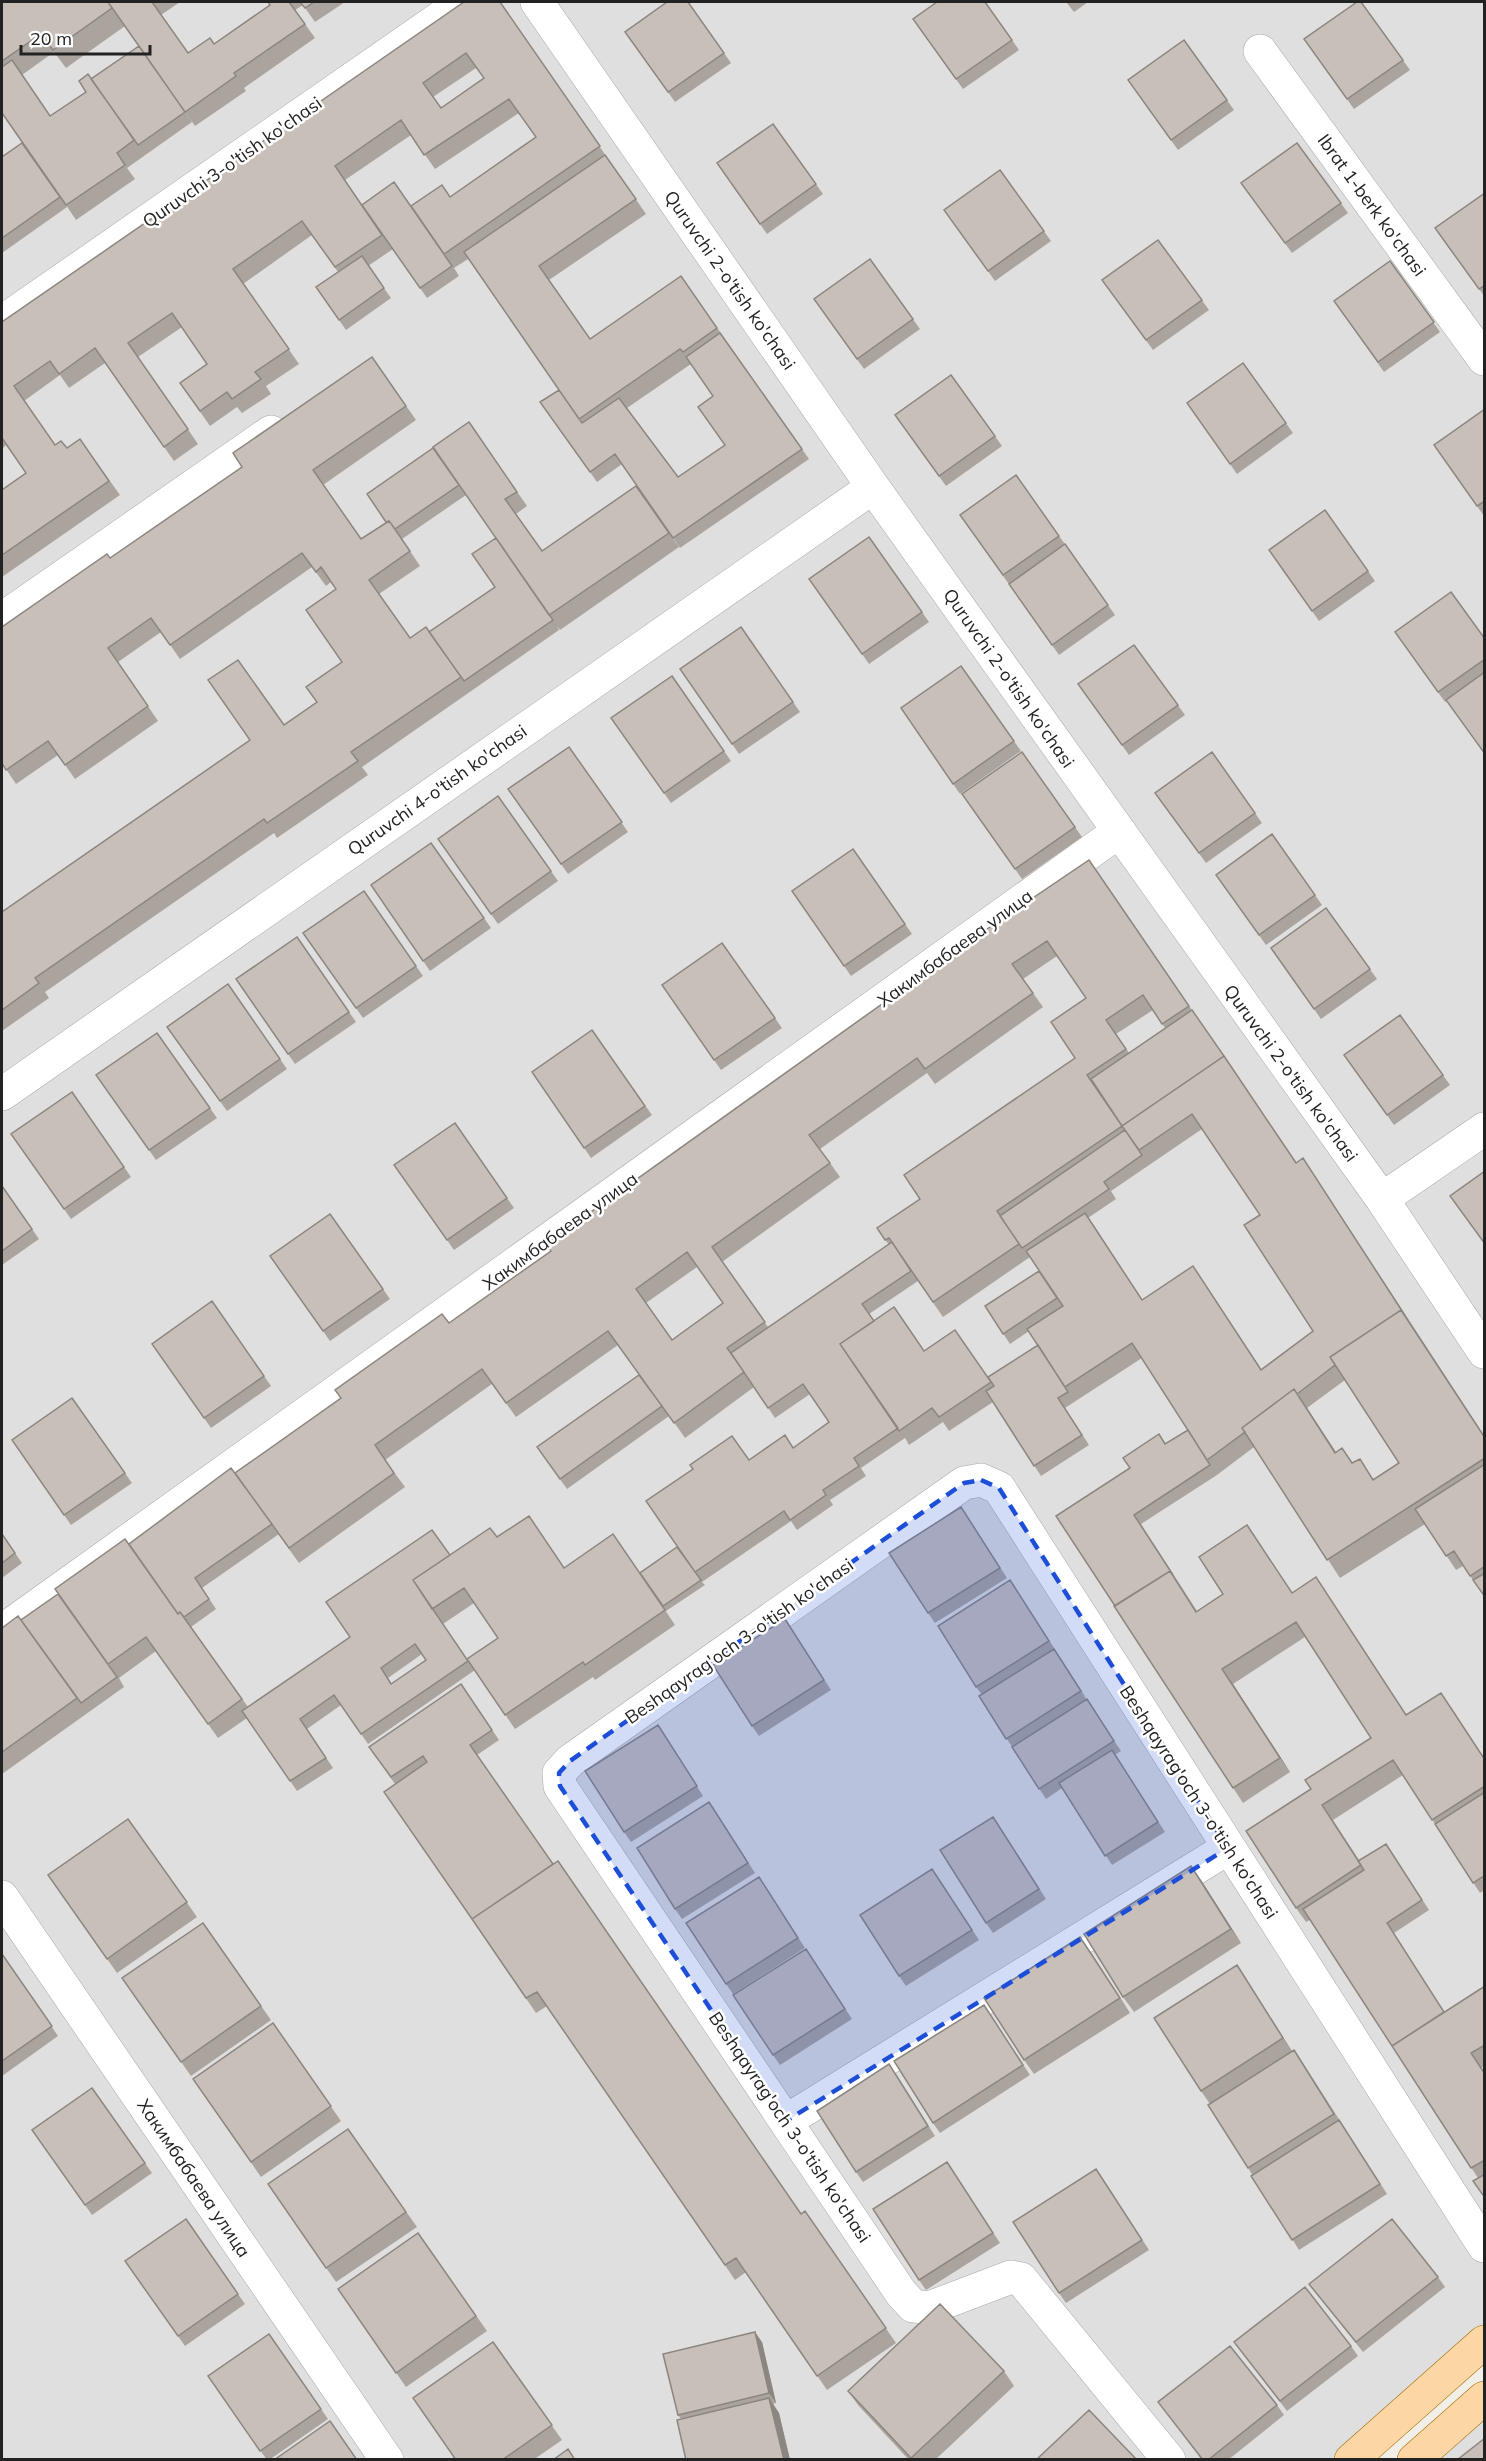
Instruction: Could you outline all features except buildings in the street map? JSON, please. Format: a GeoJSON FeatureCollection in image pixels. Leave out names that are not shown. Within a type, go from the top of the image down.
{"type":"FeatureCollection","features":[{"type":"Feature","properties":{"kind":"main road"},"geometry":{"type":"LineString","coordinates":[[1350,2460],[1485,2342]]}},
{"type":"Feature","properties":{"kind":"main road"},"geometry":{"type":"LineString","coordinates":[[1414,2460],[1485,2398]]}},
{"type":"Feature","properties":{"kind":"street","name":"Quruvchi 3-o'tish ko'chasi"},"geometry":{"type":"LineString","coordinates":[[2,322],[463,2]]}},
{"type":"Feature","properties":{"kind":"street","name":"Quruvchi 2-o'tish ko'chasi"},"geometry":{"type":"LineString","coordinates":[[537,2],[873,487],[1382,1199],[1485,1352]]}},
{"type":"Feature","properties":{"kind":"street","name":"Ibrat 1-berk ko'chasi"},"geometry":{"type":"LineString","coordinates":[[1260,51],[1485,359]]}},
{"type":"Feature","properties":{"kind":"street"},"geometry":{"type":"LineString","coordinates":[[2,619],[299,412]]}},
{"type":"Feature","properties":{"kind":"street","name":"Quruvchi 4-o'tish ko'chasi"},"geometry":{"type":"LineString","coordinates":[[2,1094],[873,487]]}},
{"type":"Feature","properties":{"kind":"street","name":"Хакимбабаева улица"},"geometry":{"type":"LineString","coordinates":[[2,1631],[1118,832]]}},
{"type":"Feature","properties":{"kind":"street"},"geometry":{"type":"LineString","coordinates":[[1382,1199],[1485,1129]]}},
{"type":"Feature","properties":{"kind":"street","name":"Beshqayrag'och 3-o'tish ko'chasi"},"geometry":{"type":"LineString","coordinates":[[1168,2460],[1021,2279],[1011,2277],[929,2308],[914,2307],[901,2293],[560,1786],[559,1773],[570,1761],[964,1483],[981,1480],[999,1488],[1485,2246]]}},
{"type":"Feature","properties":{"kind":"street"},"geometry":{"type":"LineString","coordinates":[[786,2121],[1228,1848]]}},
{"type":"Feature","properties":{"kind":"street","name":"Хакимбабаева улица"},"geometry":{"type":"LineString","coordinates":[[2,1897],[387,2460]]}},
{"type":"Feature","properties":{"kind":"highlighted area"},"geometry":{"type":"Polygon","coordinates":[[[981,1480],[999,1488],[1228,1848],[786,2121],[560,1786],[559,1773],[570,1761],[964,1483],[981,1480]]]}},
{"type":"Feature","properties":{"kind":"shaded area"},"geometry":{"type":"Polygon","coordinates":[[[2,2],[1484,2],[1484,2342],[1351,2459],[2,2460],[2,2]]]}},
{"type":"Feature","properties":{"kind":"shaded area"},"geometry":{"type":"Polygon","coordinates":[[[1484,2398],[1484,2459],[1414,2459],[1484,2398]]]}}]}
